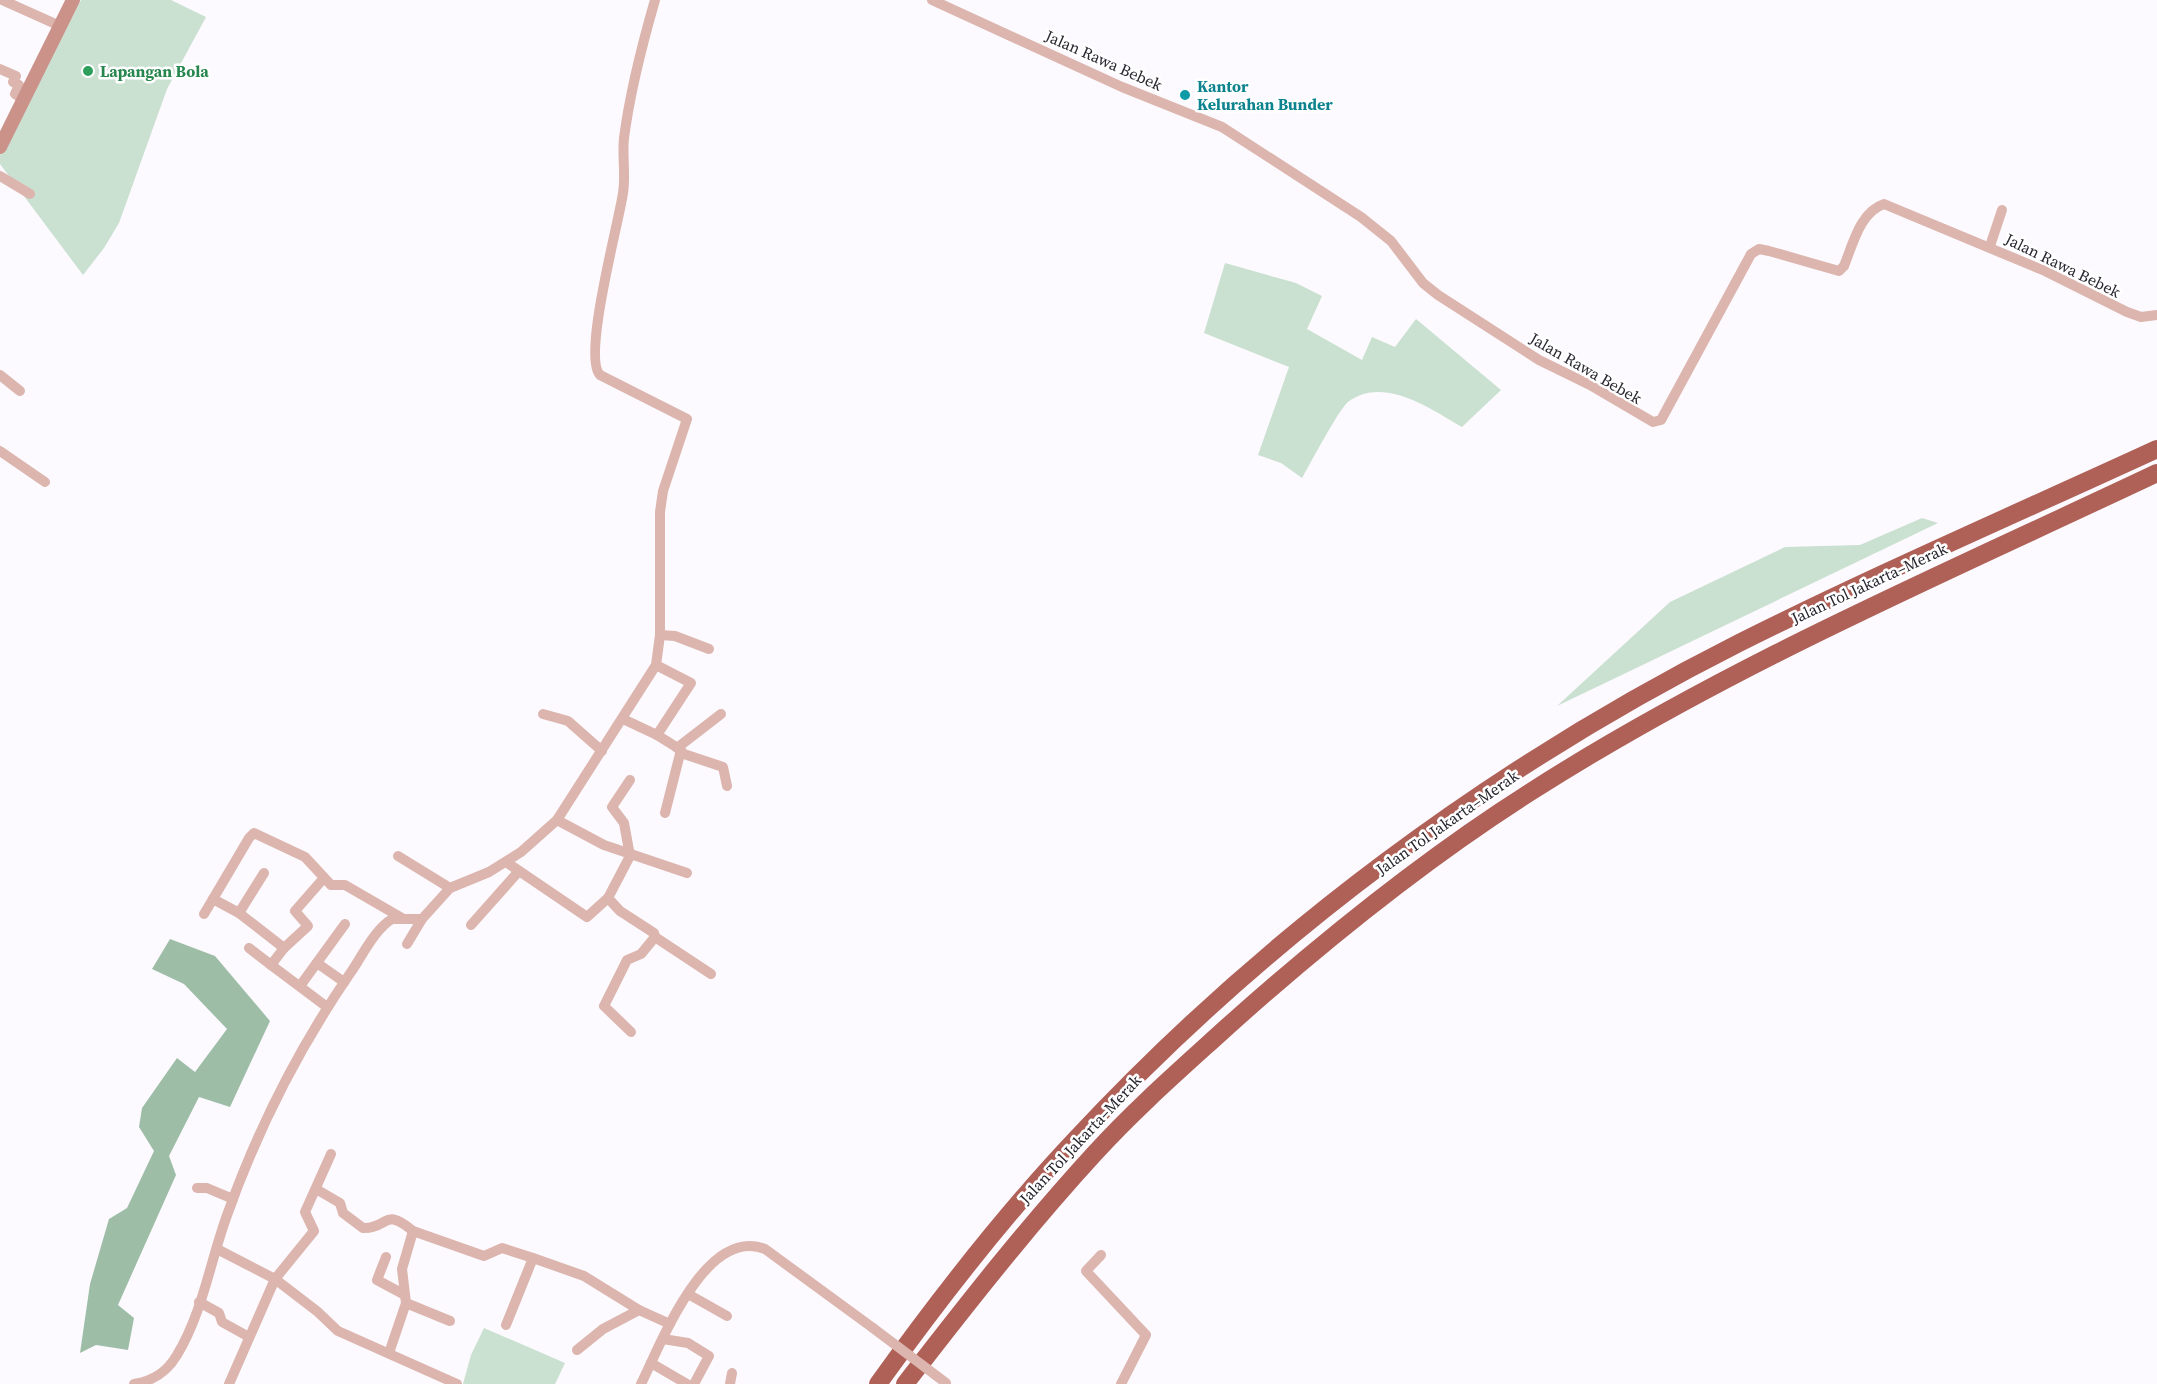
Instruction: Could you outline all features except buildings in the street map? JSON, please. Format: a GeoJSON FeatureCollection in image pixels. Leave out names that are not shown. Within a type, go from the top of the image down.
{"type":"FeatureCollection","features":[{"type":"Feature","properties":{"kind":"highway","name":"Jalan Tol Jakarta–Merak"},"geometry":{"type":"LineString","coordinates":[[878,1384],[989,1239],[1075,1140],[1174,1039],[1264,957],[1398,854],[1519,771],[1614,712],[1738,644],[2157,449]]}},
{"type":"Feature","properties":{"kind":"highway","name":"Jalan Tol Jakarta–Merak"},"geometry":{"type":"LineString","coordinates":[[905,1384],[972,1298],[1096,1152],[1174,1075],[1290,970],[1414,873],[1531,791],[1718,682],[2157,473]]}},
{"type":"Feature","properties":{"kind":"street"},"geometry":{"type":"LineString","coordinates":[[2,0],[60,26]]}},
{"type":"Feature","properties":{"kind":"street"},"geometry":{"type":"LineString","coordinates":[[0,147],[73,0]]}},
{"type":"Feature","properties":{"kind":"street"},"geometry":{"type":"LineString","coordinates":[[407,944],[422,919],[450,888],[489,872],[506,862],[532,844],[557,820],[657,665],[660,635],[660,512],[663,491],[687,419],[600,375],[596,367],[598,313],[623,190],[624,140],[632,89],[655,0]]}},
{"type":"Feature","properties":{"kind":"street","name":"Jalan Rawa Bebek"},"geometry":{"type":"LineString","coordinates":[[932,0],[1122,87],[1222,127],[1361,216],[1391,241],[1423,283],[1438,296],[1539,360],[1590,385],[1653,422],[1661,420],[1744,263],[1759,249],[1839,271],[1844,266],[1867,214],[1874,207],[1884,204],[1990,246],[2127,312],[2141,317],[2157,315]]}},
{"type":"Feature","properties":{"kind":"street"},"geometry":{"type":"LineString","coordinates":[[0,69],[16,76],[13,82],[19,85],[15,94],[23,99]]}},
{"type":"Feature","properties":{"kind":"street"},"geometry":{"type":"LineString","coordinates":[[0,176],[30,194]]}},
{"type":"Feature","properties":{"kind":"street"},"geometry":{"type":"LineString","coordinates":[[1990,246],[2002,210]]}},
{"type":"Feature","properties":{"kind":"street"},"geometry":{"type":"LineString","coordinates":[[0,375],[20,392]]}},
{"type":"Feature","properties":{"kind":"street"},"geometry":{"type":"LineString","coordinates":[[0,451],[45,482]]}},
{"type":"Feature","properties":{"kind":"street"},"geometry":{"type":"LineString","coordinates":[[660,635],[675,636],[709,650]]}},
{"type":"Feature","properties":{"kind":"street"},"geometry":{"type":"LineString","coordinates":[[657,665],[691,683],[657,735]]}},
{"type":"Feature","properties":{"kind":"street"},"geometry":{"type":"LineString","coordinates":[[543,714],[568,721],[602,751]]}},
{"type":"Feature","properties":{"kind":"street"},"geometry":{"type":"LineString","coordinates":[[665,813],[679,751],[721,714]]}},
{"type":"Feature","properties":{"kind":"street"},"geometry":{"type":"LineString","coordinates":[[623,719],[657,735],[679,751],[723,767],[728,786]]}},
{"type":"Feature","properties":{"kind":"street"},"geometry":{"type":"LineString","coordinates":[[506,862],[588,917],[608,898],[630,856],[624,823],[612,804],[630,780]]}},
{"type":"Feature","properties":{"kind":"street"},"geometry":{"type":"LineString","coordinates":[[557,820],[630,856],[687,873]]}},
{"type":"Feature","properties":{"kind":"street"},"geometry":{"type":"LineString","coordinates":[[204,914],[249,837],[255,833],[305,857],[323,879],[334,886],[345,885],[402,918]]}},
{"type":"Feature","properties":{"kind":"street"},"geometry":{"type":"LineString","coordinates":[[398,856],[450,888]]}},
{"type":"Feature","properties":{"kind":"street"},"geometry":{"type":"LineString","coordinates":[[471,925],[519,871]]}},
{"type":"Feature","properties":{"kind":"street"},"geometry":{"type":"LineString","coordinates":[[239,913],[264,873]]}},
{"type":"Feature","properties":{"kind":"street"},"geometry":{"type":"LineString","coordinates":[[271,964],[284,948],[308,926],[295,911],[323,879]]}},
{"type":"Feature","properties":{"kind":"street"},"geometry":{"type":"LineString","coordinates":[[608,898],[620,911],[646,927],[655,937],[711,974]]}},
{"type":"Feature","properties":{"kind":"street"},"geometry":{"type":"LineString","coordinates":[[213,899],[239,913],[284,948]]}},
{"type":"Feature","properties":{"kind":"street"},"geometry":{"type":"LineString","coordinates":[[134,1384],[147,1382],[163,1374],[176,1357],[199,1302],[233,1199],[266,1116],[327,1007],[383,927],[392,919],[422,919]]}},
{"type":"Feature","properties":{"kind":"street"},"geometry":{"type":"LineString","coordinates":[[300,986],[345,924]]}},
{"type":"Feature","properties":{"kind":"street"},"geometry":{"type":"LineString","coordinates":[[631,1032],[604,1006],[627,960],[641,954],[655,937]]}},
{"type":"Feature","properties":{"kind":"street"},"geometry":{"type":"LineString","coordinates":[[249,948],[327,1007]]}},
{"type":"Feature","properties":{"kind":"street"},"geometry":{"type":"LineString","coordinates":[[317,963],[344,982]]}},
{"type":"Feature","properties":{"kind":"street"},"geometry":{"type":"LineString","coordinates":[[229,1384],[275,1280],[314,1231],[314,1227],[305,1215],[331,1154]]}},
{"type":"Feature","properties":{"kind":"street"},"geometry":{"type":"LineString","coordinates":[[197,1188],[207,1188],[233,1199]]}},
{"type":"Feature","properties":{"kind":"street"},"geometry":{"type":"LineString","coordinates":[[316,1189],[340,1203],[343,1213],[363,1228],[390,1218],[401,1222],[413,1231],[484,1256],[502,1248],[584,1276],[639,1310],[670,1324]]}},
{"type":"Feature","properties":{"kind":"street"},"geometry":{"type":"LineString","coordinates":[[390,1353],[406,1299],[402,1269],[413,1231]]}},
{"type":"Feature","properties":{"kind":"street"},"geometry":{"type":"LineString","coordinates":[[641,1384],[670,1324],[707,1268],[738,1246],[758,1246],[947,1384]]}},
{"type":"Feature","properties":{"kind":"street"},"geometry":{"type":"LineString","coordinates":[[217,1249],[275,1280],[318,1312],[338,1331],[457,1384]]}},
{"type":"Feature","properties":{"kind":"street"},"geometry":{"type":"LineString","coordinates":[[1101,1255],[1086,1271],[1146,1335],[1120,1384]]}},
{"type":"Feature","properties":{"kind":"street"},"geometry":{"type":"LineString","coordinates":[[386,1257],[377,1280],[406,1299],[450,1321]]}},
{"type":"Feature","properties":{"kind":"street"},"geometry":{"type":"LineString","coordinates":[[506,1325],[533,1258]]}},
{"type":"Feature","properties":{"kind":"street"},"geometry":{"type":"LineString","coordinates":[[688,1294],[728,1316]]}},
{"type":"Feature","properties":{"kind":"street"},"geometry":{"type":"LineString","coordinates":[[199,1302],[219,1313],[222,1322],[249,1337]]}},
{"type":"Feature","properties":{"kind":"street"},"geometry":{"type":"LineString","coordinates":[[577,1350],[603,1329],[639,1310]]}},
{"type":"Feature","properties":{"kind":"street"},"geometry":{"type":"LineString","coordinates":[[663,1339],[688,1343],[709,1356],[694,1384]]}},
{"type":"Feature","properties":{"kind":"street"},"geometry":{"type":"LineString","coordinates":[[651,1363],[687,1384]]}},
{"type":"Feature","properties":{"kind":"green space"},"geometry":{"type":"Polygon","coordinates":[[[81,0],[171,0],[206,17],[167,89],[119,223],[104,248],[83,275],[0,164],[0,155],[81,0]]]}},
{"type":"Feature","properties":{"kind":"green space"},"geometry":{"type":"Polygon","coordinates":[[[1225,263],[1296,283],[1322,296],[1307,329],[1362,360],[1372,337],[1395,347],[1416,319],[1501,390],[1462,427],[1422,404],[1391,393],[1376,392],[1362,395],[1348,402],[1344,407],[1302,478],[1281,463],[1258,455],[1289,367],[1204,333],[1225,263]]]}},
{"type":"Feature","properties":{"kind":"green space"},"geometry":{"type":"Polygon","coordinates":[[[1922,518],[1938,523],[1557,706],[1670,602],[1785,547],[1860,545],[1922,518]]]}},
{"type":"Feature","properties":{"kind":"green space"},"geometry":{"type":"Polygon","coordinates":[[[170,939],[215,956],[270,1021],[230,1107],[199,1097],[169,1156],[176,1175],[118,1305],[134,1318],[128,1350],[96,1345],[80,1353],[90,1284],[109,1219],[127,1208],[154,1151],[139,1127],[142,1108],[177,1058],[195,1072],[227,1029],[184,984],[152,969],[170,939]]]}},
{"type":"Feature","properties":{"kind":"green space"},"geometry":{"type":"Polygon","coordinates":[[[484,1328],[565,1363],[555,1384],[463,1384],[471,1355],[484,1328]]]}},
{"type":"Feature","properties":{"kind":"place","name":"Lapangan Bola"},"geometry":{"type":"Point","coordinates":[88,71]}},
{"type":"Feature","properties":{"kind":"place","name":"Kantor Kelurahan Bunder"},"geometry":{"type":"Point","coordinates":[1185,95]}}]}
